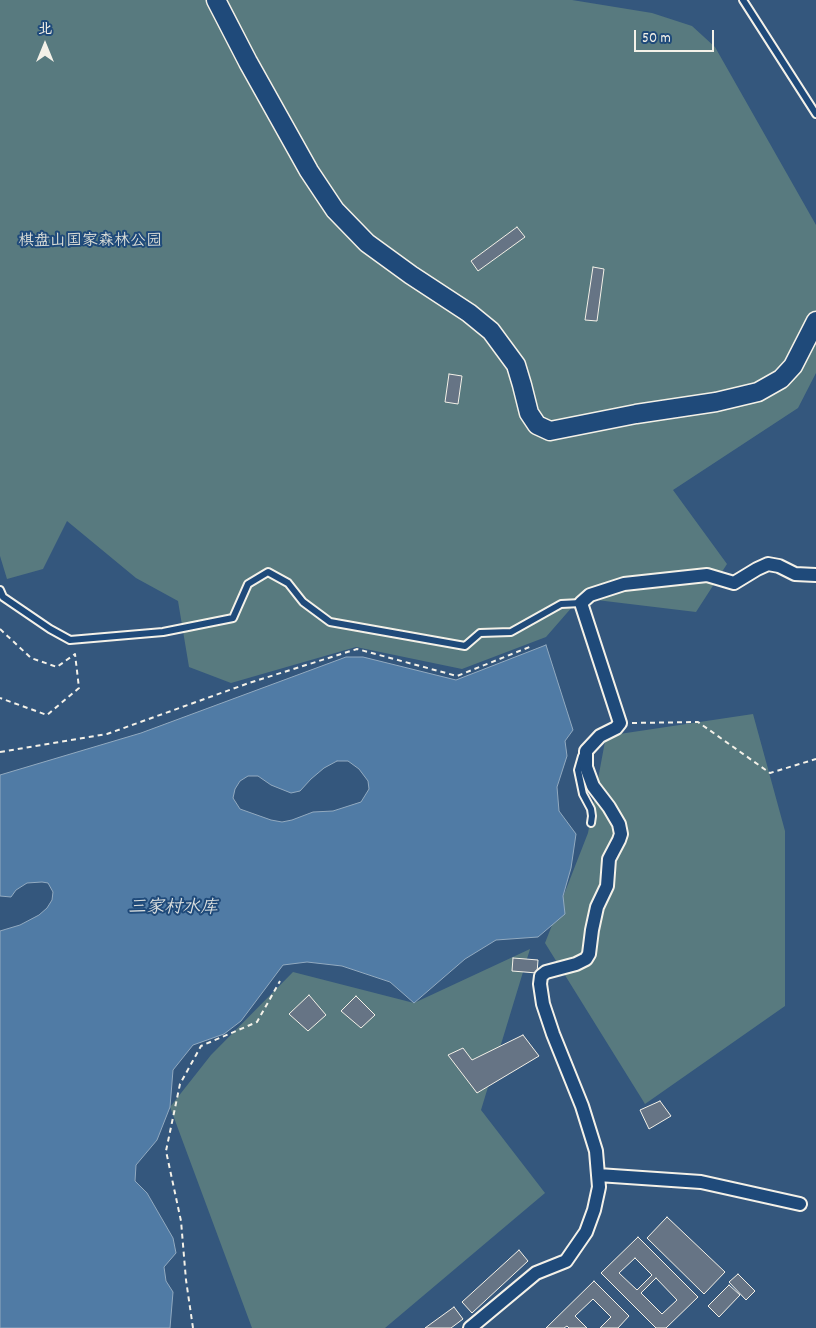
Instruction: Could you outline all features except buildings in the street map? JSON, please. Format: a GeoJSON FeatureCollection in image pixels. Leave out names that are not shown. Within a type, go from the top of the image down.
{"type":"FeatureCollection","features":[{"type":"Feature","properties":{"kind":"street"},"geometry":{"type":"LineString","coordinates":[[216,0],[248,62],[309,171],[335,210],[367,244],[469,313],[491,331],[516,365],[529,413],[537,425],[550,431],[636,414],[716,402],[758,392],[781,379],[793,366],[816,321]]}},
{"type":"Feature","properties":{"kind":"street"},"geometry":{"type":"LineString","coordinates":[[470,1328],[536,1272],[566,1261],[586,1232],[599,1188],[596,1151],[582,1106],[552,1034],[543,1004],[540,984],[541,976],[546,972],[576,964],[586,959],[590,954],[592,930],[597,907],[608,886],[609,859],[621,834],[619,824],[593,786],[586,767],[586,751],[600,736],[616,728],[620,723],[581,603],[590,595],[624,584],[707,575],[734,583],[768,564],[779,566],[795,574],[816,575]]}},
{"type":"Feature","properties":{"kind":"street"},"geometry":{"type":"LineString","coordinates":[[598,1175],[701,1182],[800,1204]]}},
{"type":"Feature","properties":{"kind":"lane"},"geometry":{"type":"LineString","coordinates":[[743,0],[816,114]]}},
{"type":"Feature","properties":{"kind":"lane"},"geometry":{"type":"LineString","coordinates":[[0,590],[3,597],[50,629],[70,640],[163,632],[233,618],[248,584],[268,572],[288,583],[303,602],[330,622],[465,646],[480,633],[511,632],[561,604],[581,603]]}},
{"type":"Feature","properties":{"kind":"lane"},"geometry":{"type":"LineString","coordinates":[[586,751],[581,758],[578,770],[583,794],[591,809],[591,823]]}},
{"type":"Feature","properties":{"kind":"path"},"geometry":{"type":"LineString","coordinates":[[0,629],[31,658],[57,667],[75,654],[79,688],[47,715],[0,698]]}},
{"type":"Feature","properties":{"kind":"path"},"geometry":{"type":"LineString","coordinates":[[0,752],[107,734],[249,683],[357,649],[457,676],[532,646]]}},
{"type":"Feature","properties":{"kind":"path"},"geometry":{"type":"LineString","coordinates":[[620,723],[698,722],[770,773],[816,759]]}},
{"type":"Feature","properties":{"kind":"path"},"geometry":{"type":"LineString","coordinates":[[193,1328],[186,1280],[181,1221],[166,1151],[180,1084],[201,1046],[257,1022],[280,981]]}},
{"type":"Feature","properties":{"kind":"green space","name":"棋盘山国家森林公园"},"geometry":{"type":"Polygon","coordinates":[[[0,0],[572,0],[652,13],[692,26],[715,47],[816,225],[816,373],[798,408],[673,490],[727,564],[696,612],[580,598],[546,637],[462,669],[356,647],[231,683],[189,667],[178,601],[136,578],[67,521],[43,569],[7,579],[0,556],[0,0]]]}},
{"type":"Feature","properties":{"kind":"green space"},"geometry":{"type":"Polygon","coordinates":[[[753,714],[785,831],[785,1006],[645,1104],[545,943],[588,833],[606,736],[753,714]]]}},
{"type":"Feature","properties":{"kind":"green space"},"geometry":{"type":"Polygon","coordinates":[[[530,949],[481,1110],[545,1193],[385,1328],[252,1328],[170,1107],[211,1055],[293,972],[414,1003],[530,949]]]}},
{"type":"Feature","properties":{"kind":"water","name":"三家村水库"},"geometry":{"type":"Polygon","coordinates":[[[546,645],[573,730],[565,741],[567,756],[557,787],[559,811],[576,834],[571,868],[563,896],[565,914],[538,937],[496,940],[465,959],[414,1003],[390,982],[342,966],[307,962],[283,965],[241,1021],[224,1034],[193,1045],[173,1070],[170,1107],[157,1140],[136,1165],[135,1181],[147,1193],[173,1238],[176,1253],[164,1267],[166,1281],[173,1292],[170,1328],[0,1328],[0,931],[20,925],[39,915],[52,900],[53,892],[48,883],[27,883],[16,890],[11,897],[0,896],[0,775],[141,733],[346,657],[363,657],[456,680],[546,645]],[[337,761],[324,768],[300,791],[291,793],[271,785],[258,776],[248,776],[240,781],[235,789],[233,798],[240,809],[282,822],[313,812],[333,811],[361,802],[369,789],[368,781],[359,769],[348,761],[337,761]]]}}]}
